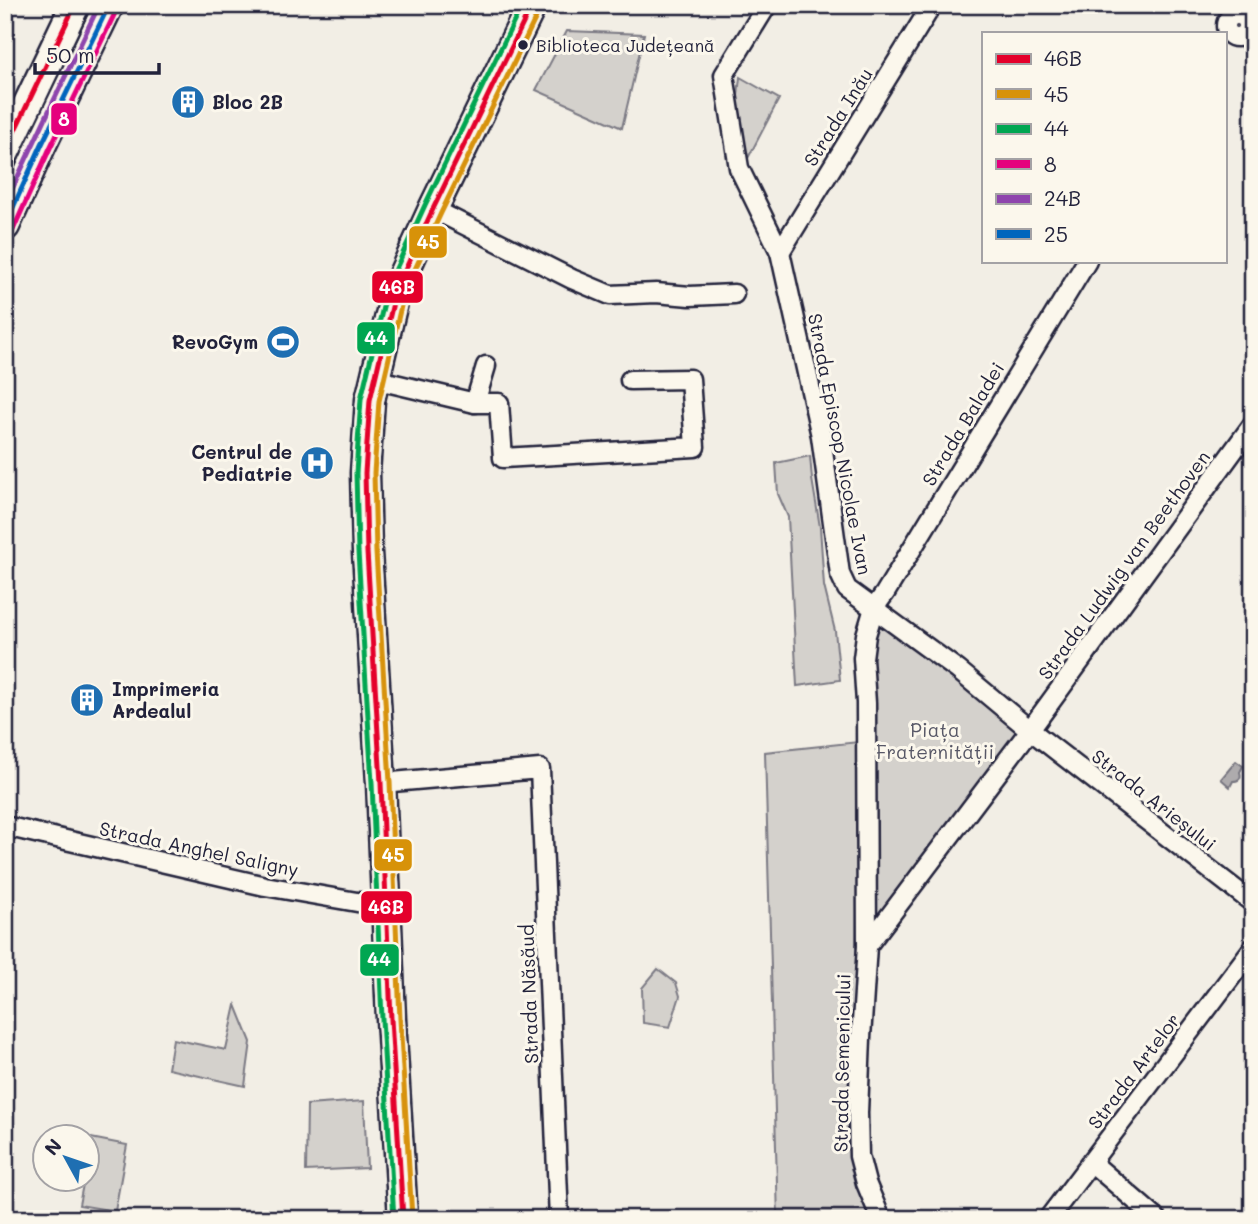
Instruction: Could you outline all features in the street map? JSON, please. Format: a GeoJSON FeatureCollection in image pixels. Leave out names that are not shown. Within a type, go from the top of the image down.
{"type":"FeatureCollection","features":[{"type":"Feature","properties":{"kind":"main road"},"geometry":{"type":"LineString","coordinates":[[5,152],[75,5]]}},
{"type":"Feature","properties":{"kind":"main road"},"geometry":{"type":"LineString","coordinates":[[5,226],[108,5]]}},
{"type":"Feature","properties":{"kind":"main road"},"geometry":{"type":"LineString","coordinates":[[403,1219],[367,552],[365,473],[370,400],[396,290],[532,5]]}},
{"type":"Feature","properties":{"kind":"street","name":"Strada Episcop Nicolae Ivan"},"geometry":{"type":"LineString","coordinates":[[767,5],[724,75],[739,168],[780,252],[821,436],[840,574],[847,589],[874,608]]}},
{"type":"Feature","properties":{"kind":"street","name":"Strada Inău"},"geometry":{"type":"LineString","coordinates":[[780,252],[932,5]]}},
{"type":"Feature","properties":{"kind":"street"},"geometry":{"type":"LineString","coordinates":[[1238,36],[1226,27],[1227,21],[1241,10]]}},
{"type":"Feature","properties":{"kind":"street"},"geometry":{"type":"LineString","coordinates":[[433,209],[572,279],[610,295],[734,294]]}},
{"type":"Feature","properties":{"kind":"street","name":"Strada Baladei"},"geometry":{"type":"LineString","coordinates":[[874,608],[1086,262]]}},
{"type":"Feature","properties":{"kind":"street"},"geometry":{"type":"LineString","coordinates":[[475,403],[486,366]]}},
{"type":"Feature","properties":{"kind":"street"},"geometry":{"type":"LineString","coordinates":[[374,379],[475,403],[499,403],[503,458],[695,447],[690,379],[630,380]]}},
{"type":"Feature","properties":{"kind":"street","name":"Strada Ludwig van Beethoven"},"geometry":{"type":"LineString","coordinates":[[1030,730],[1253,424]]}},
{"type":"Feature","properties":{"kind":"street"},"geometry":{"type":"LineString","coordinates":[[874,608],[958,670],[1030,730],[867,947],[866,703],[863,658],[874,608]]}},
{"type":"Feature","properties":{"kind":"street","name":"Strada Arieșului"},"geometry":{"type":"LineString","coordinates":[[1030,730],[1253,903]]}},
{"type":"Feature","properties":{"kind":"street","name":"Strada Năsăud"},"geometry":{"type":"LineString","coordinates":[[381,783],[540,768],[559,1219]]}},
{"type":"Feature","properties":{"kind":"street","name":"Strada Anghel Saligny"},"geometry":{"type":"LineString","coordinates":[[5,827],[265,886],[357,902],[386,904]]}},
{"type":"Feature","properties":{"kind":"street","name":"Strada Semenicului"},"geometry":{"type":"LineString","coordinates":[[867,947],[858,1113],[859,1156],[866,1183],[881,1219]]}},
{"type":"Feature","properties":{"kind":"street","name":"Strada Artelor"},"geometry":{"type":"LineString","coordinates":[[1048,1219],[1253,948]]}},
{"type":"Feature","properties":{"kind":"street"},"geometry":{"type":"LineString","coordinates":[[1091,1162],[1157,1219]]}},
{"type":"Feature","properties":{"kind":"green space"},"geometry":{"type":"Polygon","coordinates":[[[85,5],[104,5],[5,215],[5,175],[85,5]]]}},
{"type":"Feature","properties":{"kind":"green space"},"geometry":{"type":"Polygon","coordinates":[[[567,31],[644,34],[622,128],[536,90],[567,31]]]}},
{"type":"Feature","properties":{"kind":"green space"},"geometry":{"type":"Polygon","coordinates":[[[740,77],[779,99],[745,164],[736,114],[740,77]]]}},
{"type":"Feature","properties":{"kind":"green space"},"geometry":{"type":"Polygon","coordinates":[[[810,456],[820,527],[824,586],[835,631],[840,680],[797,686],[788,517],[778,494],[776,463],[810,456]]]}},
{"type":"Feature","properties":{"kind":"green space","name":"Piața Fraternității"},"geometry":{"type":"Polygon","coordinates":[[[874,608],[1030,730],[867,946],[866,753],[874,608]]]}},
{"type":"Feature","properties":{"kind":"green space"},"geometry":{"type":"Polygon","coordinates":[[[858,742],[852,1166],[874,1219],[778,1219],[765,752],[858,742]]]}},
{"type":"Feature","properties":{"kind":"green space"},"geometry":{"type":"Polygon","coordinates":[[[658,969],[676,983],[680,996],[670,1027],[643,1023],[642,988],[658,969]]]}},
{"type":"Feature","properties":{"kind":"green space"},"geometry":{"type":"Polygon","coordinates":[[[236,1005],[251,1042],[245,1086],[168,1069],[173,1039],[226,1050],[236,1005]]]}},
{"type":"Feature","properties":{"kind":"green space"},"geometry":{"type":"Polygon","coordinates":[[[364,1101],[367,1168],[306,1171],[307,1105],[364,1101]]]}},
{"type":"Feature","properties":{"kind":"green space"},"geometry":{"type":"Polygon","coordinates":[[[102,1140],[127,1145],[115,1211],[79,1205],[82,1192],[102,1192],[102,1140]]]}},
{"type":"Feature","properties":{"kind":"shaded area"},"geometry":{"type":"Polygon","coordinates":[[[1236,761],[1243,766],[1241,776],[1233,781],[1230,787],[1221,779],[1236,761]]]}},
{"type":"Feature","properties":{"kind":"transit line","name":"46B"},"geometry":{"type":"LineString","coordinates":[[5,151],[75,5]]}},
{"type":"Feature","properties":{"kind":"transit line","name":"24B"},"geometry":{"type":"LineString","coordinates":[[5,204],[99,5]]}},
{"type":"Feature","properties":{"kind":"transit line","name":"25"},"geometry":{"type":"LineString","coordinates":[[5,225],[109,5]]}},
{"type":"Feature","properties":{"kind":"transit line","name":"44"},"geometry":{"type":"LineString","coordinates":[[394,1219],[358,552],[356,473],[361,399],[388,286],[522,5]]}},
{"type":"Feature","properties":{"kind":"transit line","name":"46B"},"geometry":{"type":"LineString","coordinates":[[403,1219],[367,552],[365,473],[370,400],[396,290],[532,5]]}},
{"type":"Feature","properties":{"kind":"transit line","name":"8"},"geometry":{"type":"LineString","coordinates":[[13,230],[117,9]]}},
{"type":"Feature","properties":{"kind":"transit line","name":"45"},"geometry":{"type":"LineString","coordinates":[[412,1218],[376,552],[374,473],[379,401],[404,293],[540,9]]}},
{"type":"Feature","properties":{"kind":"place","name":"Biblioteca Județeană"},"geometry":{"type":"Point","coordinates":[523,45]}},
{"type":"Feature","properties":{"kind":"place","name":"Bloc 2B"},"geometry":{"type":"Point","coordinates":[188,102]}},
{"type":"Feature","properties":{"kind":"place","name":"RevoGym"},"geometry":{"type":"Point","coordinates":[283,342]}},
{"type":"Feature","properties":{"kind":"place","name":"Centrul de Pediatrie"},"geometry":{"type":"Point","coordinates":[317,463]}},
{"type":"Feature","properties":{"kind":"place","name":"Imprimeria Ardealul"},"geometry":{"type":"Point","coordinates":[87,700]}}]}
